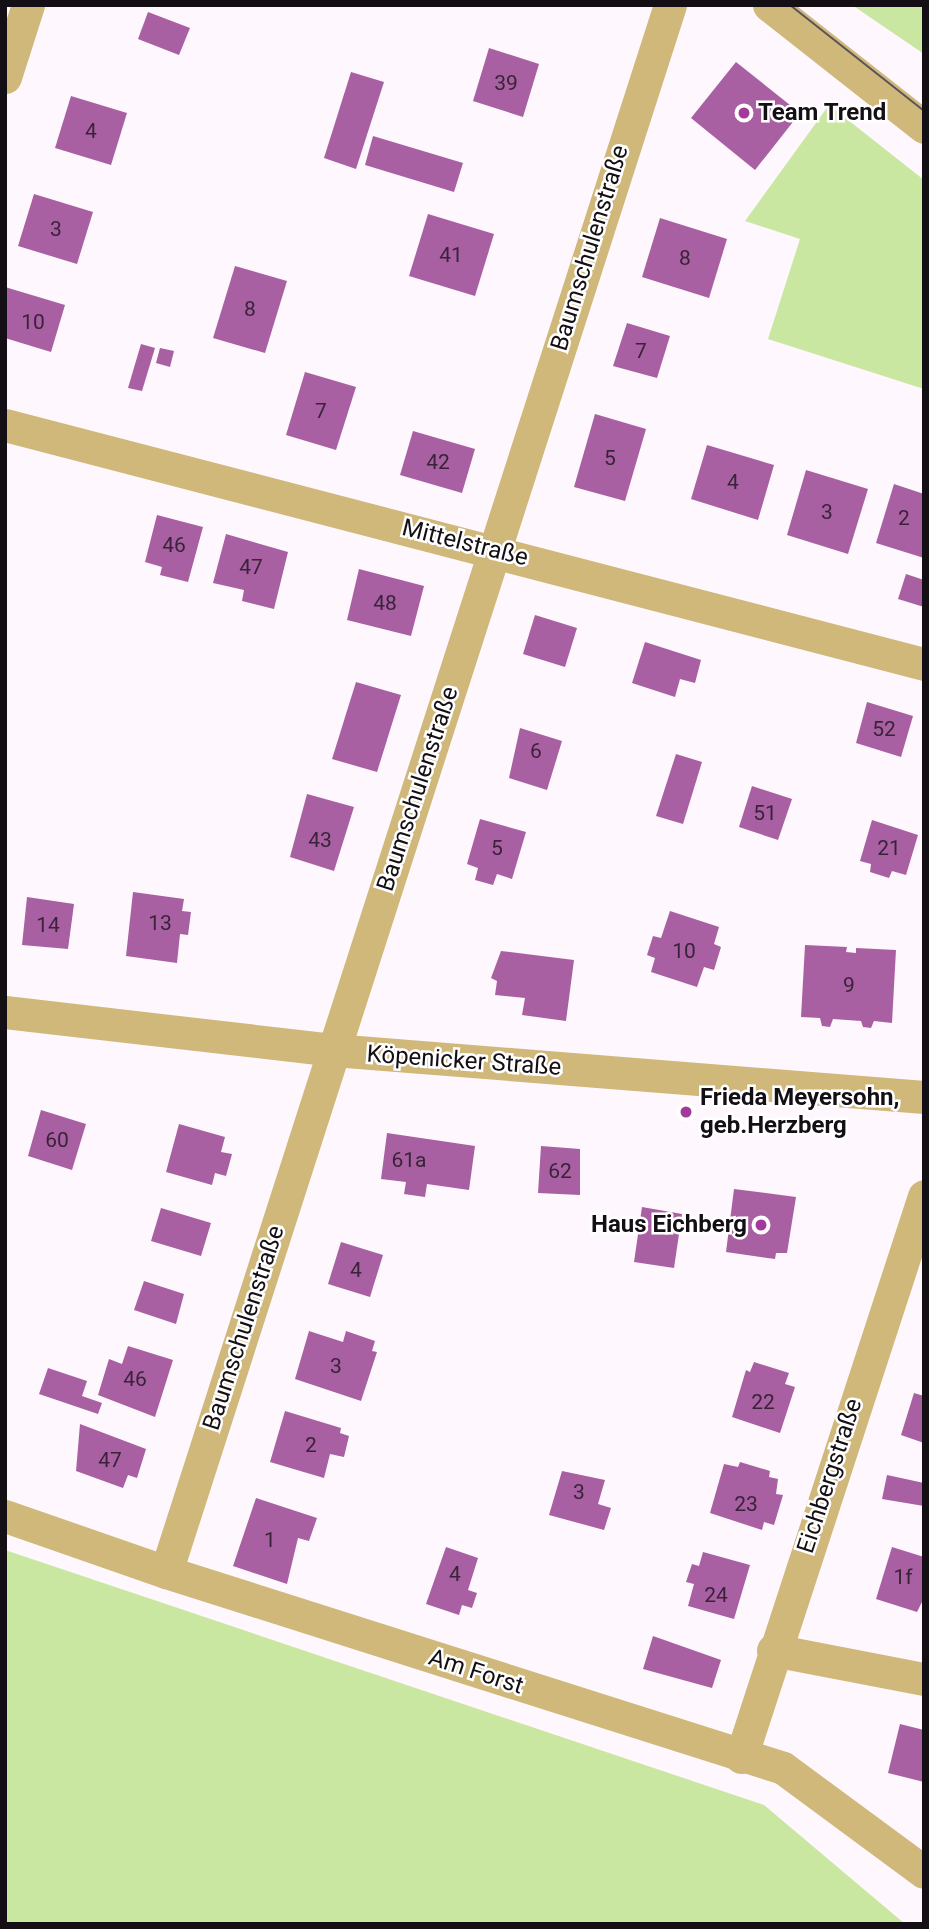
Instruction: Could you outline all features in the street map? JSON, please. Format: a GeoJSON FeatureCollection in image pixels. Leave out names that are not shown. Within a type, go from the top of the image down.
{"type":"FeatureCollection","features":[{"type":"Feature","properties":{"kind":"street"},"geometry":{"type":"LineString","coordinates":[[5,77],[29,5]]}},
{"type":"Feature","properties":{"kind":"street","name":"Baumschulenstraße"},"geometry":{"type":"LineString","coordinates":[[166,1572],[670,5]]}},
{"type":"Feature","properties":{"kind":"street"},"geometry":{"type":"LineString","coordinates":[[769,5],[924,127]]}},
{"type":"Feature","properties":{"kind":"street","name":"Mittelstraße"},"geometry":{"type":"LineString","coordinates":[[5,425],[924,664]]}},
{"type":"Feature","properties":{"kind":"street","name":"Köpenicker Straße"},"geometry":{"type":"LineString","coordinates":[[5,1012],[333,1050],[924,1097]]}},
{"type":"Feature","properties":{"kind":"street","name":"Eichbergstraße"},"geometry":{"type":"LineString","coordinates":[[741,1757],[773,1650],[924,1196]]}},
{"type":"Feature","properties":{"kind":"street","name":"Am Forst"},"geometry":{"type":"LineString","coordinates":[[5,1516],[166,1572],[741,1757],[783,1768],[924,1872]]}},
{"type":"Feature","properties":{"kind":"street"},"geometry":{"type":"LineString","coordinates":[[773,1650],[924,1679]]}},
{"type":"Feature","properties":{"kind":"green space"},"geometry":{"type":"Polygon","coordinates":[[[852,5],[924,5],[924,54],[852,5]]]}},
{"type":"Feature","properties":{"kind":"green space"},"geometry":{"type":"Polygon","coordinates":[[[829,105],[924,180],[924,389],[768,339],[800,239],[745,221],[829,105]]]}},
{"type":"Feature","properties":{"kind":"green space"},"geometry":{"type":"Polygon","coordinates":[[[5,1550],[764,1805],[905,1924],[5,1924],[5,1550]]]}},
{"type":"Feature","properties":{"kind":"building"},"geometry":{"type":"Polygon","coordinates":[[[148,12],[190,28],[179,55],[138,39],[148,12]]]}},
{"type":"Feature","properties":{"kind":"building"},"geometry":{"type":"Polygon","coordinates":[[[489,48],[539,64],[523,117],[473,101],[489,48]]]}},
{"type":"Feature","properties":{"kind":"building"},"geometry":{"type":"Polygon","coordinates":[[[736,62],[800,113],[755,170],[691,118],[736,62]]]}},
{"type":"Feature","properties":{"kind":"building"},"geometry":{"type":"Polygon","coordinates":[[[351,72],[384,82],[356,169],[324,158],[351,72]]]}},
{"type":"Feature","properties":{"kind":"building"},"geometry":{"type":"Polygon","coordinates":[[[71,96],[127,113],[111,165],[55,148],[71,96]]]}},
{"type":"Feature","properties":{"kind":"building"},"geometry":{"type":"Polygon","coordinates":[[[373,136],[463,163],[454,192],[365,165],[373,136]]]}},
{"type":"Feature","properties":{"kind":"building"},"geometry":{"type":"Polygon","coordinates":[[[34,194],[93,212],[77,264],[18,246],[34,194]]]}},
{"type":"Feature","properties":{"kind":"building"},"geometry":{"type":"Polygon","coordinates":[[[428,214],[494,234],[475,296],[409,276],[428,214]]]}},
{"type":"Feature","properties":{"kind":"building"},"geometry":{"type":"Polygon","coordinates":[[[660,218],[727,239],[709,298],[642,277],[660,218]]]}},
{"type":"Feature","properties":{"kind":"building"},"geometry":{"type":"Polygon","coordinates":[[[235,266],[287,281],[265,353],[213,338],[235,266]]]}},
{"type":"Feature","properties":{"kind":"building"},"geometry":{"type":"Polygon","coordinates":[[[5,287],[65,305],[51,352],[5,338],[5,287]]]}},
{"type":"Feature","properties":{"kind":"building"},"geometry":{"type":"Polygon","coordinates":[[[627,323],[670,336],[657,378],[613,366],[627,323]]]}},
{"type":"Feature","properties":{"kind":"building"},"geometry":{"type":"Polygon","coordinates":[[[141,344],[155,348],[142,391],[128,388],[141,344]]]}},
{"type":"Feature","properties":{"kind":"building"},"geometry":{"type":"Polygon","coordinates":[[[160,348],[174,351],[170,367],[156,363],[160,348]]]}},
{"type":"Feature","properties":{"kind":"building"},"geometry":{"type":"Polygon","coordinates":[[[305,372],[356,387],[336,450],[286,435],[305,372]]]}},
{"type":"Feature","properties":{"kind":"building"},"geometry":{"type":"Polygon","coordinates":[[[595,414],[646,429],[625,501],[574,487],[595,414]]]}},
{"type":"Feature","properties":{"kind":"building"},"geometry":{"type":"Polygon","coordinates":[[[413,431],[475,449],[462,493],[400,475],[413,431]]]}},
{"type":"Feature","properties":{"kind":"building"},"geometry":{"type":"Polygon","coordinates":[[[707,445],[774,465],[758,520],[691,499],[707,445]]]}},
{"type":"Feature","properties":{"kind":"building"},"geometry":{"type":"Polygon","coordinates":[[[806,470],[868,489],[848,554],[787,535],[806,470]]]}},
{"type":"Feature","properties":{"kind":"building"},"geometry":{"type":"Polygon","coordinates":[[[894,484],[924,494],[924,558],[876,543],[894,484]]]}},
{"type":"Feature","properties":{"kind":"building"},"geometry":{"type":"Polygon","coordinates":[[[157,515],[203,527],[188,582],[160,575],[162,567],[145,562],[157,515]]]}},
{"type":"Feature","properties":{"kind":"building"},"geometry":{"type":"Polygon","coordinates":[[[226,534],[288,552],[274,609],[242,601],[244,590],[213,583],[226,534]]]}},
{"type":"Feature","properties":{"kind":"building"},"geometry":{"type":"Polygon","coordinates":[[[359,569],[424,586],[411,636],[347,620],[359,569]]]}},
{"type":"Feature","properties":{"kind":"building"},"geometry":{"type":"Polygon","coordinates":[[[906,574],[924,580],[924,607],[898,599],[906,574]]]}},
{"type":"Feature","properties":{"kind":"building"},"geometry":{"type":"Polygon","coordinates":[[[535,615],[577,628],[565,667],[523,654],[535,615]]]}},
{"type":"Feature","properties":{"kind":"building"},"geometry":{"type":"Polygon","coordinates":[[[645,642],[701,660],[695,683],[680,679],[675,697],[632,683],[645,642]]]}},
{"type":"Feature","properties":{"kind":"building"},"geometry":{"type":"Polygon","coordinates":[[[356,682],[401,695],[377,772],[332,759],[356,682]]]}},
{"type":"Feature","properties":{"kind":"building"},"geometry":{"type":"Polygon","coordinates":[[[867,702],[913,716],[901,757],[856,743],[867,702]]]}},
{"type":"Feature","properties":{"kind":"building"},"geometry":{"type":"Polygon","coordinates":[[[520,728],[562,741],[547,790],[509,778],[520,728]]]}},
{"type":"Feature","properties":{"kind":"building"},"geometry":{"type":"Polygon","coordinates":[[[676,754],[702,762],[683,824],[656,816],[676,754]]]}},
{"type":"Feature","properties":{"kind":"building"},"geometry":{"type":"Polygon","coordinates":[[[752,786],[792,799],[778,840],[739,827],[752,786]]]}},
{"type":"Feature","properties":{"kind":"building"},"geometry":{"type":"Polygon","coordinates":[[[307,794],[354,807],[334,871],[290,857],[307,794]]]}},
{"type":"Feature","properties":{"kind":"building"},"geometry":{"type":"Polygon","coordinates":[[[480,819],[526,832],[512,879],[497,874],[493,885],[475,880],[478,868],[467,864],[480,819]]]}},
{"type":"Feature","properties":{"kind":"building"},"geometry":{"type":"Polygon","coordinates":[[[872,820],[918,835],[906,875],[892,871],[889,878],[870,872],[871,864],[860,861],[872,820]]]}},
{"type":"Feature","properties":{"kind":"building"},"geometry":{"type":"Polygon","coordinates":[[[133,892],[184,899],[182,911],[191,912],[188,935],[180,934],[177,963],[126,956],[133,892]]]}},
{"type":"Feature","properties":{"kind":"building"},"geometry":{"type":"Polygon","coordinates":[[[27,897],[74,904],[68,949],[22,945],[27,897]]]}},
{"type":"Feature","properties":{"kind":"building"},"geometry":{"type":"Polygon","coordinates":[[[670,911],[719,927],[714,944],[721,947],[714,970],[704,967],[697,987],[651,972],[655,958],[647,955],[653,936],[661,938],[670,911]]]}},
{"type":"Feature","properties":{"kind":"building"},"geometry":{"type":"Polygon","coordinates":[[[805,945],[847,947],[846,952],[856,953],[856,948],[896,950],[892,1023],[874,1021],[871,1028],[863,1027],[861,1021],[833,1019],[830,1027],[822,1026],[820,1018],[801,1017],[805,945]]]}},
{"type":"Feature","properties":{"kind":"building"},"geometry":{"type":"Polygon","coordinates":[[[501,951],[574,960],[566,1021],[522,1015],[525,998],[495,995],[497,981],[491,978],[501,951]]]}},
{"type":"Feature","properties":{"kind":"building"},"geometry":{"type":"Polygon","coordinates":[[[41,1110],[86,1124],[72,1170],[28,1156],[41,1110]]]}},
{"type":"Feature","properties":{"kind":"building"},"geometry":{"type":"Polygon","coordinates":[[[179,1124],[225,1137],[221,1152],[232,1154],[226,1176],[215,1173],[212,1185],[166,1172],[179,1124]]]}},
{"type":"Feature","properties":{"kind":"building"},"geometry":{"type":"Polygon","coordinates":[[[387,1133],[475,1146],[469,1190],[427,1184],[425,1197],[404,1194],[406,1182],[381,1179],[387,1133]]]}},
{"type":"Feature","properties":{"kind":"building"},"geometry":{"type":"Polygon","coordinates":[[[541,1146],[580,1149],[580,1195],[538,1193],[541,1146]]]}},
{"type":"Feature","properties":{"kind":"building","name":"Haus Eichberg"},"geometry":{"type":"Polygon","coordinates":[[[734,1189],[796,1197],[787,1253],[776,1253],[775,1259],[726,1252],[734,1189]]]}},
{"type":"Feature","properties":{"kind":"building"},"geometry":{"type":"Polygon","coordinates":[[[642,1207],[682,1214],[674,1268],[634,1262],[642,1207]]]}},
{"type":"Feature","properties":{"kind":"building"},"geometry":{"type":"Polygon","coordinates":[[[161,1208],[211,1223],[201,1256],[151,1241],[161,1208]]]}},
{"type":"Feature","properties":{"kind":"building"},"geometry":{"type":"Polygon","coordinates":[[[341,1242],[383,1255],[370,1297],[328,1284],[341,1242]]]}},
{"type":"Feature","properties":{"kind":"building"},"geometry":{"type":"Polygon","coordinates":[[[144,1281],[184,1294],[176,1324],[134,1310],[144,1281]]]}},
{"type":"Feature","properties":{"kind":"building"},"geometry":{"type":"Polygon","coordinates":[[[309,1331],[343,1342],[346,1331],[375,1341],[372,1351],[377,1352],[361,1401],[295,1379],[309,1331]]]}},
{"type":"Feature","properties":{"kind":"building"},"geometry":{"type":"Polygon","coordinates":[[[128,1346],[173,1360],[155,1417],[98,1395],[109,1359],[122,1364],[128,1346]]]}},
{"type":"Feature","properties":{"kind":"building"},"geometry":{"type":"Polygon","coordinates":[[[754,1362],[789,1373],[785,1384],[795,1387],[780,1433],[732,1417],[746,1370],[750,1372],[754,1362]]]}},
{"type":"Feature","properties":{"kind":"building"},"geometry":{"type":"Polygon","coordinates":[[[48,1368],[87,1381],[82,1396],[102,1403],[98,1414],[39,1394],[48,1368]]]}},
{"type":"Feature","properties":{"kind":"building"},"geometry":{"type":"Polygon","coordinates":[[[914,1393],[924,1396],[924,1443],[901,1435],[914,1393]]]}},
{"type":"Feature","properties":{"kind":"building"},"geometry":{"type":"Polygon","coordinates":[[[285,1411],[341,1428],[340,1433],[349,1436],[344,1457],[330,1454],[324,1478],[270,1462],[285,1411]]]}},
{"type":"Feature","properties":{"kind":"building"},"geometry":{"type":"Polygon","coordinates":[[[80,1424],[146,1449],[137,1478],[128,1475],[123,1488],[76,1471],[80,1424]]]}},
{"type":"Feature","properties":{"kind":"building"},"geometry":{"type":"Polygon","coordinates":[[[740,1462],[770,1471],[769,1477],[778,1479],[776,1494],[783,1495],[774,1525],[764,1522],[762,1530],[710,1513],[724,1464],[738,1467],[740,1462]]]}},
{"type":"Feature","properties":{"kind":"building"},"geometry":{"type":"Polygon","coordinates":[[[562,1471],[605,1480],[598,1504],[611,1508],[604,1530],[549,1515],[562,1471]]]}},
{"type":"Feature","properties":{"kind":"building"},"geometry":{"type":"Polygon","coordinates":[[[887,1475],[924,1483],[924,1506],[882,1499],[887,1475]]]}},
{"type":"Feature","properties":{"kind":"building"},"geometry":{"type":"Polygon","coordinates":[[[256,1498],[317,1518],[309,1541],[298,1538],[287,1584],[233,1566],[256,1498]]]}},
{"type":"Feature","properties":{"kind":"building"},"geometry":{"type":"Polygon","coordinates":[[[446,1547],[478,1558],[468,1590],[477,1593],[472,1608],[462,1605],[459,1615],[426,1604],[446,1547]]]}},
{"type":"Feature","properties":{"kind":"building"},"geometry":{"type":"Polygon","coordinates":[[[892,1547],[924,1557],[924,1598],[917,1612],[876,1599],[892,1547]]]}},
{"type":"Feature","properties":{"kind":"building"},"geometry":{"type":"Polygon","coordinates":[[[703,1552],[750,1565],[734,1619],[688,1606],[694,1584],[686,1582],[692,1564],[699,1566],[703,1552]]]}},
{"type":"Feature","properties":{"kind":"building"},"geometry":{"type":"Polygon","coordinates":[[[653,1636],[721,1660],[712,1688],[643,1669],[653,1636]]]}},
{"type":"Feature","properties":{"kind":"building"},"geometry":{"type":"Polygon","coordinates":[[[900,1724],[924,1730],[924,1782],[888,1773],[900,1724]]]}},
{"type":"Feature","properties":{"kind":"tram line"},"geometry":{"type":"LineString","coordinates":[[790,5],[924,111]]}},
{"type":"Feature","properties":{"kind":"place","name":"Team Trend"},"geometry":{"type":"Point","coordinates":[744,113]}},
{"type":"Feature","properties":{"kind":"place","name":"Frieda Meyersohn, geb.Herzberg"},"geometry":{"type":"Point","coordinates":[686,1112]}},
{"type":"Feature","properties":{"kind":"place","name":"Haus Eichberg"},"geometry":{"type":"Point","coordinates":[761,1225]}}]}
